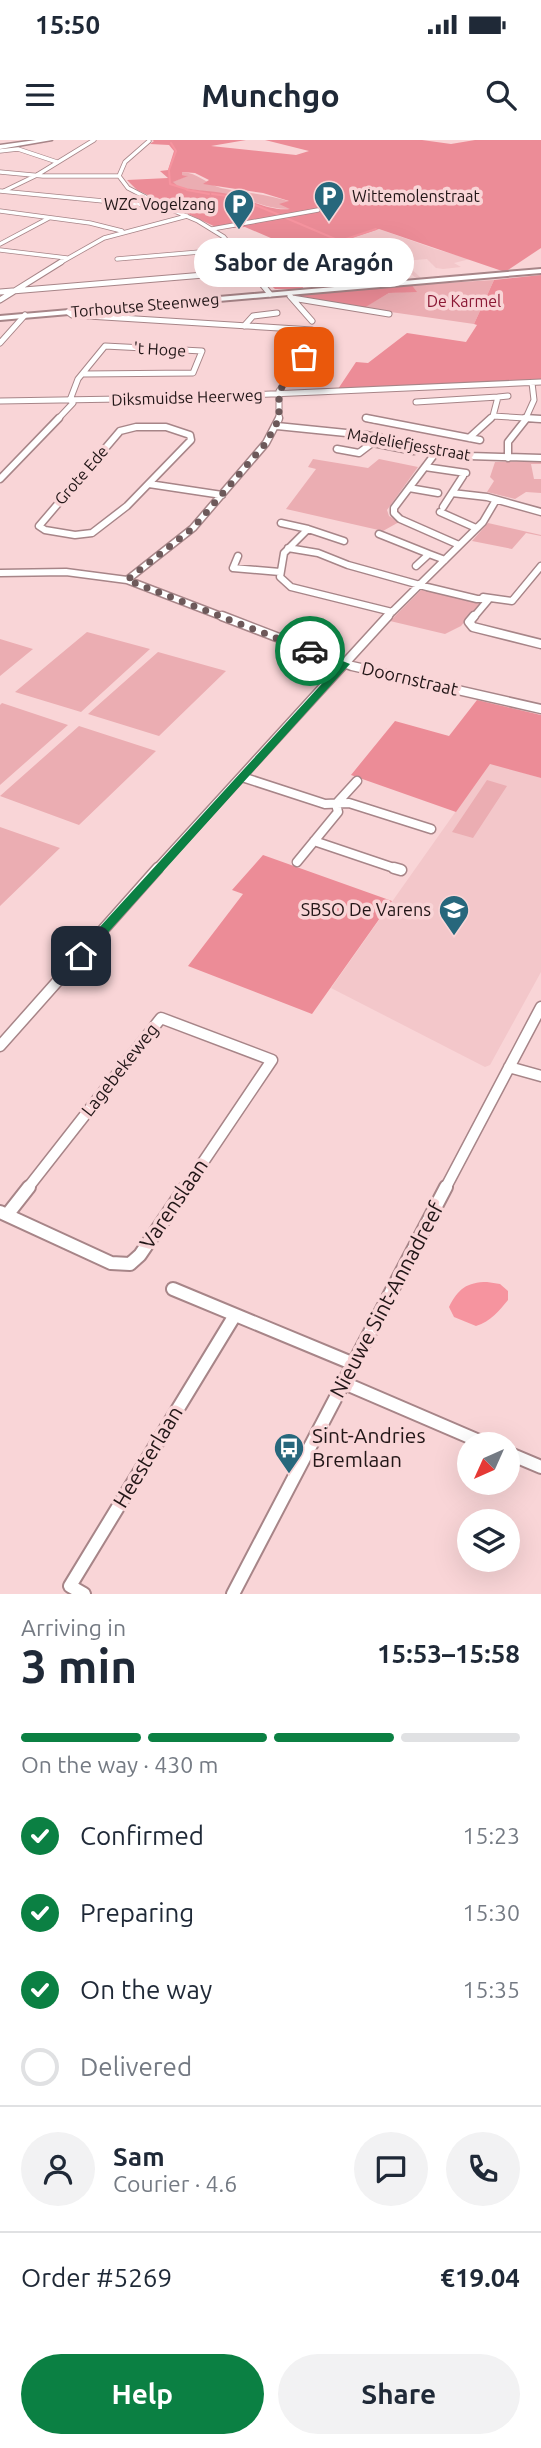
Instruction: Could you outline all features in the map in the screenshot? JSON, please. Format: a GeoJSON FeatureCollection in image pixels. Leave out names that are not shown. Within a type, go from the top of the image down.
{"type":"FeatureCollection","features":[{"type":"Feature","properties":{"kind":"highway"},"geometry":{"type":"LineString","coordinates":[[0,148],[36,140]]}},
{"type":"Feature","properties":{"kind":"highway"},"geometry":{"type":"LineString","coordinates":[[0,148],[49,140]]}},
{"type":"Feature","properties":{"kind":"main road","name":"Torhoutse Steenweg"},"geometry":{"type":"LineString","coordinates":[[0,318],[541,271]]}},
{"type":"Feature","properties":{"kind":"street"},"geometry":{"type":"LineString","coordinates":[[2,191],[94,140]]}},
{"type":"Feature","properties":{"kind":"street"},"geometry":{"type":"LineString","coordinates":[[141,140],[149,141]]}},
{"type":"Feature","properties":{"kind":"street"},"geometry":{"type":"LineString","coordinates":[[120,176],[125,162],[149,141]]}},
{"type":"Feature","properties":{"kind":"street"},"geometry":{"type":"LineString","coordinates":[[0,148],[18,149],[57,162]]}},
{"type":"Feature","properties":{"kind":"street"},"geometry":{"type":"LineString","coordinates":[[0,172],[120,176]]}},
{"type":"Feature","properties":{"kind":"street"},"geometry":{"type":"LineString","coordinates":[[120,176],[126,186],[139,195],[212,229],[235,249],[270,295]]}},
{"type":"Feature","properties":{"kind":"street"},"geometry":{"type":"LineString","coordinates":[[2,191],[165,207]]}},
{"type":"Feature","properties":{"kind":"street"},"geometry":{"type":"LineString","coordinates":[[0,197],[10,192]]}},
{"type":"Feature","properties":{"kind":"street"},"geometry":{"type":"LineString","coordinates":[[119,202],[139,195]]}},
{"type":"Feature","properties":{"kind":"street"},"geometry":{"type":"LineString","coordinates":[[212,229],[318,210]]}},
{"type":"Feature","properties":{"kind":"street"},"geometry":{"type":"LineString","coordinates":[[0,211],[93,223],[124,232]]}},
{"type":"Feature","properties":{"kind":"street"},"geometry":{"type":"LineString","coordinates":[[0,300],[104,238],[187,216]]}},
{"type":"Feature","properties":{"kind":"street"},"geometry":{"type":"LineString","coordinates":[[0,244],[48,218]]}},
{"type":"Feature","properties":{"kind":"street"},"geometry":{"type":"LineString","coordinates":[[117,259],[235,249]]}},
{"type":"Feature","properties":{"kind":"street"},"geometry":{"type":"LineString","coordinates":[[0,250],[67,258]]}},
{"type":"Feature","properties":{"kind":"street"},"geometry":{"type":"LineString","coordinates":[[0,292],[252,271]]}},
{"type":"Feature","properties":{"kind":"street"},"geometry":{"type":"LineString","coordinates":[[289,295],[312,321]]}},
{"type":"Feature","properties":{"kind":"street","name":"Torhoutse Steenweg"},"geometry":{"type":"LineString","coordinates":[[289,295],[389,314]]}},
{"type":"Feature","properties":{"kind":"street"},"geometry":{"type":"LineString","coordinates":[[272,307],[282,318]]}},
{"type":"Feature","properties":{"kind":"street"},"geometry":{"type":"LineString","coordinates":[[68,312],[74,316],[244,326],[322,334],[278,394],[280,411],[277,426],[266,443],[187,534],[127,580]]}},
{"type":"Feature","properties":{"kind":"street"},"geometry":{"type":"LineString","coordinates":[[244,326],[253,316],[277,313]]}},
{"type":"Feature","properties":{"kind":"street"},"geometry":{"type":"LineString","coordinates":[[0,343],[24,315]]}},
{"type":"Feature","properties":{"kind":"street","name":"'t Hoge"},"geometry":{"type":"LineString","coordinates":[[0,479],[73,403],[70,400],[71,391],[105,346],[202,351],[193,373],[84,374]]}},
{"type":"Feature","properties":{"kind":"street","name":"Diksmuidse Heerweg"},"geometry":{"type":"LineString","coordinates":[[0,401],[278,394],[541,382]]}},
{"type":"Feature","properties":{"kind":"street"},"geometry":{"type":"LineString","coordinates":[[508,458],[508,442],[529,419],[536,391],[532,383]]}},
{"type":"Feature","properties":{"kind":"street"},"geometry":{"type":"LineString","coordinates":[[416,402],[508,396]]}},
{"type":"Feature","properties":{"kind":"street"},"geometry":{"type":"LineString","coordinates":[[469,438],[493,416],[498,397]]}},
{"type":"Feature","properties":{"kind":"street"},"geometry":{"type":"LineString","coordinates":[[493,416],[541,419]]}},
{"type":"Feature","properties":{"kind":"street"},"geometry":{"type":"LineString","coordinates":[[366,418],[480,440]]}},
{"type":"Feature","properties":{"kind":"street","name":"Madeliefjesstraat"},"geometry":{"type":"LineString","coordinates":[[277,426],[380,437],[437,451],[508,458],[541,458]]}},
{"type":"Feature","properties":{"kind":"street","name":"Grote Ede"},"geometry":{"type":"LineString","coordinates":[[138,428],[176,430],[189,434],[191,440],[149,484],[127,506],[91,533],[45,530],[39,526],[120,431],[138,428]]}},
{"type":"Feature","properties":{"kind":"street"},"geometry":{"type":"LineString","coordinates":[[405,443],[417,428]]}},
{"type":"Feature","properties":{"kind":"street"},"geometry":{"type":"LineString","coordinates":[[337,449],[359,453],[380,437]]}},
{"type":"Feature","properties":{"kind":"street"},"geometry":{"type":"LineString","coordinates":[[373,443],[414,452]]}},
{"type":"Feature","properties":{"kind":"street"},"geometry":{"type":"LineString","coordinates":[[437,451],[394,508],[396,516],[459,545]]}},
{"type":"Feature","properties":{"kind":"street"},"geometry":{"type":"LineString","coordinates":[[425,467],[464,474],[442,510],[477,528]]}},
{"type":"Feature","properties":{"kind":"street"},"geometry":{"type":"LineString","coordinates":[[149,484],[222,495]]}},
{"type":"Feature","properties":{"kind":"street"},"geometry":{"type":"LineString","coordinates":[[409,488],[438,493]]}},
{"type":"Feature","properties":{"kind":"street"},"geometry":{"type":"LineString","coordinates":[[452,493],[461,492],[541,512]]}},
{"type":"Feature","properties":{"kind":"street"},"geometry":{"type":"LineString","coordinates":[[0,1046],[392,612],[477,528],[496,500]]}},
{"type":"Feature","properties":{"kind":"street"},"geometry":{"type":"LineString","coordinates":[[281,523],[344,541]]}},
{"type":"Feature","properties":{"kind":"street"},"geometry":{"type":"LineString","coordinates":[[308,529],[282,557],[282,580],[291,587],[392,612]]}},
{"type":"Feature","properties":{"kind":"street"},"geometry":{"type":"LineString","coordinates":[[379,534],[444,560]]}},
{"type":"Feature","properties":{"kind":"street"},"geometry":{"type":"LineString","coordinates":[[288,548],[318,553],[348,565],[477,600],[512,601],[541,566]]}},
{"type":"Feature","properties":{"kind":"street"},"geometry":{"type":"LineString","coordinates":[[416,566],[429,554]]}},
{"type":"Feature","properties":{"kind":"street"},"geometry":{"type":"LineString","coordinates":[[238,556],[233,568],[280,572]]}},
{"type":"Feature","properties":{"kind":"street","name":"Doornstraat"},"geometry":{"type":"LineString","coordinates":[[0,573],[66,572],[127,580],[345,664],[541,709]]}},
{"type":"Feature","properties":{"kind":"street"},"geometry":{"type":"LineString","coordinates":[[489,599],[469,622],[473,627],[541,644]]}},
{"type":"Feature","properties":{"kind":"street"},"geometry":{"type":"LineString","coordinates":[[242,778],[325,804],[349,803],[431,829]]}},
{"type":"Feature","properties":{"kind":"street"},"geometry":{"type":"LineString","coordinates":[[336,804],[357,780]]}},
{"type":"Feature","properties":{"kind":"street"},"geometry":{"type":"LineString","coordinates":[[297,862],[338,812],[336,804]]}},
{"type":"Feature","properties":{"kind":"street"},"geometry":{"type":"LineString","coordinates":[[314,841],[401,870]]}},
{"type":"Feature","properties":{"kind":"street","name":"Nieuwe Sint-Annadreef"},"geometry":{"type":"LineString","coordinates":[[233,1594],[541,1007]]}},
{"type":"Feature","properties":{"kind":"street","name":"Lagebekeweg"},"geometry":{"type":"LineString","coordinates":[[3,1213],[161,1018],[272,1060]]}},
{"type":"Feature","properties":{"kind":"street","name":"Varenslaan"},"geometry":{"type":"LineString","coordinates":[[3,1213],[111,1263],[130,1264],[139,1255],[272,1060]]}},
{"type":"Feature","properties":{"kind":"street"},"geometry":{"type":"LineString","coordinates":[[509,1067],[541,1076]]}},
{"type":"Feature","properties":{"kind":"street"},"geometry":{"type":"LineString","coordinates":[[173,1289],[354,1364]]}},
{"type":"Feature","properties":{"kind":"street","name":"Heesterlaan"},"geometry":{"type":"LineString","coordinates":[[84,1594],[70,1586],[235,1315]]}},
{"type":"Feature","properties":{"kind":"street"},"geometry":{"type":"LineString","coordinates":[[344,1383],[458,1432]]}},
{"type":"Feature","properties":{"kind":"street"},"geometry":{"type":"LineString","coordinates":[[520,1458],[541,1467]]}},
{"type":"Feature","properties":{"kind":"shaded area"},"geometry":{"type":"Polygon","coordinates":[[[152,140],[246,140],[211,146],[296,155],[309,151],[265,140],[422,140],[451,144],[475,140],[541,140],[541,248],[505,272],[379,229],[333,244],[337,247],[327,256],[339,269],[300,272],[297,279],[304,289],[275,289],[260,275],[315,257],[245,227],[220,229],[137,190],[127,180],[168,178],[160,171],[168,170],[174,151],[169,145],[150,144],[154,141],[152,140]],[[182,172],[182,175],[188,176],[173,182],[185,188],[228,194],[269,207],[290,209],[279,204],[289,201],[263,193],[203,184],[209,180],[195,173],[182,172]]]}},
{"type":"Feature","properties":{"kind":"shaded area"},"geometry":{"type":"Polygon","coordinates":[[[379,229],[470,259],[454,263],[461,267],[443,269],[436,268],[427,259],[403,261],[422,279],[418,280],[397,261],[336,266],[327,256],[336,247],[332,245],[340,240],[379,229]]]}},
{"type":"Feature","properties":{"kind":"shaded area"},"geometry":{"type":"Polygon","coordinates":[[[541,275],[541,381],[338,389],[356,362],[368,363],[407,333],[466,342],[477,325],[474,324],[494,280],[541,275]]]}},
{"type":"Feature","properties":{"kind":"shaded area"},"geometry":{"type":"Polygon","coordinates":[[[412,285],[417,292],[389,293],[364,308],[292,295],[412,285]]]}},
{"type":"Feature","properties":{"kind":"shaded area"},"geometry":{"type":"Polygon","coordinates":[[[477,700],[541,715],[541,778],[490,764],[456,812],[351,775],[395,721],[449,736],[477,700]]]}},
{"type":"Feature","properties":{"kind":"shaded area","name":"SBSO De Varens"},"geometry":{"type":"Polygon","coordinates":[[[490,763],[541,778],[541,972],[490,1065],[485,1067],[331,988],[490,763]]]}},
{"type":"Feature","properties":{"kind":"shaded area"},"geometry":{"type":"Polygon","coordinates":[[[263,855],[392,901],[312,1014],[188,966],[243,894],[232,890],[263,855]]]}},
{"type":"Feature","properties":{"kind":"shaded area"},"geometry":{"type":"Polygon","coordinates":[[[474,1283],[500,1284],[508,1291],[508,1300],[498,1312],[476,1326],[454,1317],[449,1307],[460,1291],[474,1283]]]}},
{"type":"Feature","properties":{"kind":"green space"},"geometry":{"type":"Polygon","coordinates":[[[182,172],[193,174],[221,188],[291,202],[292,209],[269,207],[226,194],[178,186],[172,182],[187,176],[182,175],[182,172]]]}},
{"type":"Feature","properties":{"kind":"green space","name":"De Karmel"},"geometry":{"type":"Polygon","coordinates":[[[494,280],[474,324],[363,308],[389,293],[416,291],[412,285],[494,280]]]}},
{"type":"Feature","properties":{"kind":"green space"},"geometry":{"type":"Polygon","coordinates":[[[313,459],[368,468],[379,459],[418,467],[387,510],[389,516],[399,522],[383,531],[286,509],[316,469],[308,467],[313,459]]]}},
{"type":"Feature","properties":{"kind":"green space"},"geometry":{"type":"Polygon","coordinates":[[[541,461],[541,464],[531,464],[534,479],[541,479],[541,493],[526,492],[515,499],[487,492],[494,481],[490,477],[495,462],[541,461]]]}},
{"type":"Feature","properties":{"kind":"green space"},"geometry":{"type":"Polygon","coordinates":[[[488,523],[541,536],[526,533],[512,549],[472,541],[488,523]]]}},
{"type":"Feature","properties":{"kind":"green space"},"geometry":{"type":"Polygon","coordinates":[[[423,588],[480,603],[461,626],[445,634],[390,621],[423,588]]]}},
{"type":"Feature","properties":{"kind":"green space"},"geometry":{"type":"Polygon","coordinates":[[[87,632],[150,649],[81,712],[15,692],[87,632]]]}},
{"type":"Feature","properties":{"kind":"green space"},"geometry":{"type":"Polygon","coordinates":[[[0,639],[33,649],[0,676],[0,639]]]}},
{"type":"Feature","properties":{"kind":"green space"},"geometry":{"type":"Polygon","coordinates":[[[158,652],[226,671],[159,736],[88,714],[158,652]]]}},
{"type":"Feature","properties":{"kind":"green space"},"geometry":{"type":"Polygon","coordinates":[[[2,703],[68,725],[0,785],[0,705],[2,703]]]}},
{"type":"Feature","properties":{"kind":"green space"},"geometry":{"type":"Polygon","coordinates":[[[79,726],[156,751],[79,825],[0,796],[79,726]]]}},
{"type":"Feature","properties":{"kind":"green space"},"geometry":{"type":"Polygon","coordinates":[[[487,780],[507,786],[473,838],[452,832],[487,780]]]}},
{"type":"Feature","properties":{"kind":"green space"},"geometry":{"type":"Polygon","coordinates":[[[0,827],[60,848],[0,906],[0,827]]]}},
{"type":"Feature","properties":{"kind":"waterway"},"geometry":{"type":"LineString","coordinates":[[171,143],[176,151],[169,170],[170,184],[186,189]]}},
{"type":"Feature","properties":{"kind":"waterway"},"geometry":{"type":"LineString","coordinates":[[187,190],[209,194]]}},
{"type":"Feature","properties":{"kind":"waterway"},"geometry":{"type":"LineString","coordinates":[[212,194],[235,197],[282,216]]}},
{"type":"Feature","properties":{"kind":"waterway"},"geometry":{"type":"LineString","coordinates":[[286,218],[340,241],[376,229]]}},
{"type":"Feature","properties":{"kind":"way so far"},"geometry":{"type":"LineString","coordinates":[[304,357],[279,391],[279,419],[266,443],[193,528],[127,580],[310,651]]}},
{"type":"Feature","properties":{"kind":"place","name":"Wittemolenstraat"},"geometry":{"type":"Point","coordinates":[329,223]}},
{"type":"Feature","properties":{"kind":"place","name":"WZC Vogelzang"},"geometry":{"type":"Point","coordinates":[239,231]}},
{"type":"Feature","properties":{"kind":"place","name":"Sabor de Aragón"},"geometry":{"type":"Point","coordinates":[304,357]}},
{"type":"Feature","properties":{"kind":"place","name":"SBSO De Varens"},"geometry":{"type":"Point","coordinates":[454,937]}},
{"type":"Feature","properties":{"kind":"place","name":"Sint-Andries Bremlaan"},"geometry":{"type":"Point","coordinates":[289,1475]}},
{"type":"Feature","properties":{"kind":"route"},"geometry":{"type":"LineString","coordinates":[[81,956],[164,861],[345,664],[310,651]]}}]}
